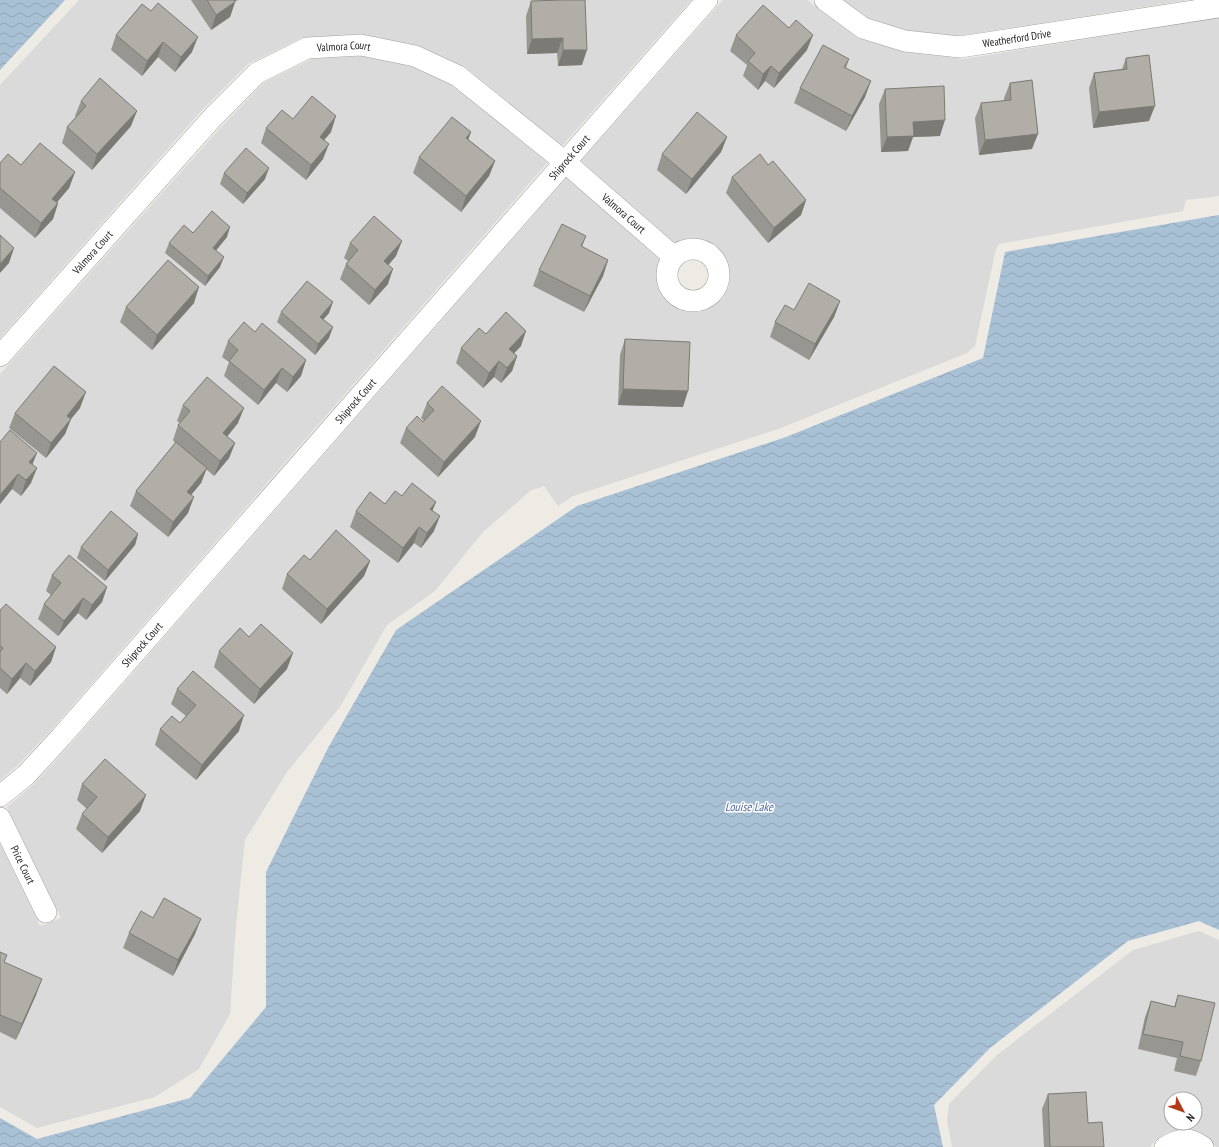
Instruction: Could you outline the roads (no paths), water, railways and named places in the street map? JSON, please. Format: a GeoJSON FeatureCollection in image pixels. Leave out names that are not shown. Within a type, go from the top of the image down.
{"type":"FeatureCollection","features":[{"type":"Feature","properties":{"kind":"street","name":"Shiprock Court"},"geometry":{"type":"LineString","coordinates":[[0,796],[26,775],[61,737],[707,0]]}},
{"type":"Feature","properties":{"kind":"street","name":"Weatherford Drive"},"geometry":{"type":"LineString","coordinates":[[825,0],[863,28],[905,41],[960,48],[1219,7]]}},
{"type":"Feature","properties":{"kind":"street","name":"Valmora Court"},"geometry":{"type":"LineString","coordinates":[[0,356],[213,117],[257,73],[307,48],[361,45],[415,56],[458,76],[565,162],[674,257]]}},
{"type":"Feature","properties":{"kind":"street","name":"Price Court"},"geometry":{"type":"LineString","coordinates":[[0,818],[46,912]]}},
{"type":"Feature","properties":{"kind":"street"},"geometry":{"type":"LineString","coordinates":[[1165,1147],[1174,1141],[1185,1140],[1195,1142],[1202,1147]]}},
{"type":"Feature","properties":{"kind":"water"},"geometry":{"type":"Polygon","coordinates":[[[0,0],[65,0],[0,70],[0,0]]]}},
{"type":"Feature","properties":{"kind":"water","name":"Louise Lake"},"geometry":{"type":"Polygon","coordinates":[[[1219,215],[1219,930],[1199,921],[1128,941],[990,1048],[934,1105],[943,1147],[0,1147],[0,1118],[37,1139],[190,1098],[266,1007],[266,872],[328,748],[396,630],[577,506],[786,437],[983,358],[1005,252],[1219,215]]]}}]}
